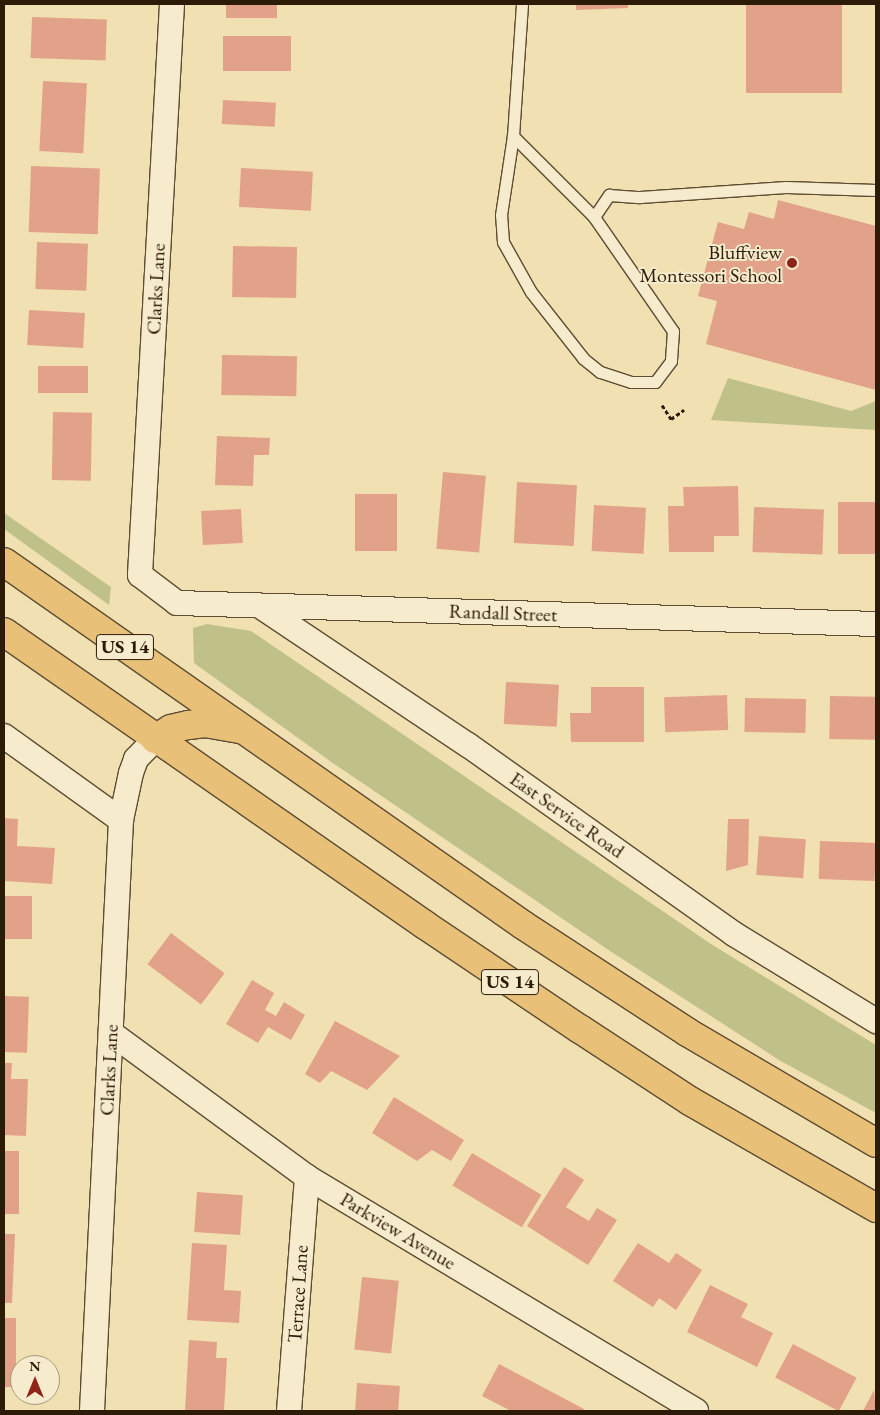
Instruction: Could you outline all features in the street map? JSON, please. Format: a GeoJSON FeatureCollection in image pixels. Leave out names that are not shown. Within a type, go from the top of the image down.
{"type":"FeatureCollection","features":[{"type":"Feature","properties":{"kind":"highway","name":"US 14"},"geometry":{"type":"LineString","coordinates":[[4,562],[248,731],[422,856],[564,952],[788,1094],[876,1143]]}},
{"type":"Feature","properties":{"kind":"highway","name":"US 14"},"geometry":{"type":"LineString","coordinates":[[4,632],[155,739],[425,925],[690,1101],[876,1208]]}},
{"type":"Feature","properties":{"kind":"highway"},"geometry":{"type":"LineString","coordinates":[[155,739],[171,729],[205,723],[248,731]]}},
{"type":"Feature","properties":{"kind":"street","name":"Clarks Lane"},"geometry":{"type":"LineString","coordinates":[[140,574],[172,4]]}},
{"type":"Feature","properties":{"kind":"street","name":"Randall Street"},"geometry":{"type":"LineString","coordinates":[[140,574],[177,603],[876,624]]}},
{"type":"Feature","properties":{"kind":"street","name":"East Service Road"},"geometry":{"type":"LineString","coordinates":[[260,606],[468,744],[734,934],[876,1021]]}},
{"type":"Feature","properties":{"kind":"street"},"geometry":{"type":"LineString","coordinates":[[4,736],[121,820]]}},
{"type":"Feature","properties":{"kind":"street","name":"Clarks Lane"},"geometry":{"type":"LineString","coordinates":[[92,1411],[121,820],[130,773],[136,760],[155,739]]}},
{"type":"Feature","properties":{"kind":"street","name":"Parkview Avenue"},"geometry":{"type":"LineString","coordinates":[[111,1033],[307,1177],[696,1411]]}},
{"type":"Feature","properties":{"kind":"street","name":"Terrace Lane"},"geometry":{"type":"LineString","coordinates":[[289,1411],[307,1177]]}},
{"type":"Feature","properties":{"kind":"lane"},"geometry":{"type":"LineString","coordinates":[[513,136],[594,217],[672,331],[671,361],[655,382],[631,382],[600,372],[582,358],[531,292],[503,242],[501,215],[513,136],[522,4]]}},
{"type":"Feature","properties":{"kind":"lane"},"geometry":{"type":"LineString","coordinates":[[594,217],[608,196],[640,197],[786,187],[876,190]]}},
{"type":"Feature","properties":{"kind":"path"},"geometry":{"type":"LineString","coordinates":[[662,405],[671,419],[684,410]]}},
{"type":"Feature","properties":{"kind":"green space"},"geometry":{"type":"Polygon","coordinates":[[[728,378],[851,411],[876,401],[876,430],[711,420],[728,378]]]}},
{"type":"Feature","properties":{"kind":"green space"},"geometry":{"type":"Polygon","coordinates":[[[4,513],[111,587],[109,605],[4,529],[4,513]]]}},
{"type":"Feature","properties":{"kind":"green space"},"geometry":{"type":"Polygon","coordinates":[[[207,624],[251,631],[711,944],[876,1045],[876,1113],[779,1060],[610,951],[330,761],[194,663],[193,628],[207,624]]]}},
{"type":"Feature","properties":{"kind":"building"},"geometry":{"type":"Polygon","coordinates":[[[226,4],[277,4],[277,18],[226,18],[226,4]]]}},
{"type":"Feature","properties":{"kind":"building"},"geometry":{"type":"Polygon","coordinates":[[[576,4],[628,4],[628,8],[576,10],[576,4]]]}},
{"type":"Feature","properties":{"kind":"building"},"geometry":{"type":"Polygon","coordinates":[[[746,4],[842,4],[842,93],[746,93],[746,4]]]}},
{"type":"Feature","properties":{"kind":"building"},"geometry":{"type":"Polygon","coordinates":[[[32,17],[107,20],[106,61],[31,58],[32,17]]]}},
{"type":"Feature","properties":{"kind":"building"},"geometry":{"type":"Polygon","coordinates":[[[223,36],[291,36],[291,71],[223,71],[223,36]]]}},
{"type":"Feature","properties":{"kind":"building"},"geometry":{"type":"Polygon","coordinates":[[[43,81],[87,83],[83,153],[39,151],[43,81]]]}},
{"type":"Feature","properties":{"kind":"building"},"geometry":{"type":"Polygon","coordinates":[[[223,100],[276,103],[275,127],[222,124],[223,100]]]}},
{"type":"Feature","properties":{"kind":"building"},"geometry":{"type":"Polygon","coordinates":[[[31,166],[100,168],[98,234],[29,232],[31,166]]]}},
{"type":"Feature","properties":{"kind":"building"},"geometry":{"type":"Polygon","coordinates":[[[241,168],[313,172],[311,211],[239,207],[241,168]]]}},
{"type":"Feature","properties":{"kind":"building","name":"Bluffview Montessori School"},"geometry":{"type":"Polygon","coordinates":[[[778,200],[876,226],[876,390],[706,344],[717,301],[698,296],[718,222],[744,229],[749,212],[774,219],[778,200]]]}},
{"type":"Feature","properties":{"kind":"building"},"geometry":{"type":"Polygon","coordinates":[[[37,242],[88,244],[86,291],[35,289],[37,242]]]}},
{"type":"Feature","properties":{"kind":"building"},"geometry":{"type":"Polygon","coordinates":[[[233,246],[297,247],[296,298],[232,297],[233,246]]]}},
{"type":"Feature","properties":{"kind":"building"},"geometry":{"type":"Polygon","coordinates":[[[29,310],[85,313],[83,348],[27,345],[29,310]]]}},
{"type":"Feature","properties":{"kind":"building"},"geometry":{"type":"Polygon","coordinates":[[[222,355],[297,356],[296,396],[221,395],[222,355]]]}},
{"type":"Feature","properties":{"kind":"building"},"geometry":{"type":"Polygon","coordinates":[[[38,366],[88,366],[88,393],[38,393],[38,366]]]}},
{"type":"Feature","properties":{"kind":"building"},"geometry":{"type":"Polygon","coordinates":[[[53,412],[92,413],[91,481],[52,480],[53,412]]]}},
{"type":"Feature","properties":{"kind":"building"},"geometry":{"type":"Polygon","coordinates":[[[217,436],[270,438],[269,455],[254,455],[253,486],[215,485],[217,436]]]}},
{"type":"Feature","properties":{"kind":"building"},"geometry":{"type":"Polygon","coordinates":[[[443,472],[486,476],[479,552],[436,549],[443,472]]]}},
{"type":"Feature","properties":{"kind":"building"},"geometry":{"type":"Polygon","coordinates":[[[517,482],[577,485],[574,546],[514,543],[517,482]]]}},
{"type":"Feature","properties":{"kind":"building"},"geometry":{"type":"Polygon","coordinates":[[[738,486],[739,536],[714,536],[714,552],[669,552],[668,506],[684,506],[683,487],[738,486]]]}},
{"type":"Feature","properties":{"kind":"building"},"geometry":{"type":"Polygon","coordinates":[[[355,494],[397,494],[397,551],[355,551],[355,494]]]}},
{"type":"Feature","properties":{"kind":"building"},"geometry":{"type":"Polygon","coordinates":[[[838,502],[876,502],[876,554],[838,554],[838,502]]]}},
{"type":"Feature","properties":{"kind":"building"},"geometry":{"type":"Polygon","coordinates":[[[594,505],[646,508],[644,554],[592,551],[594,505]]]}},
{"type":"Feature","properties":{"kind":"building"},"geometry":{"type":"Polygon","coordinates":[[[754,507],[824,509],[822,554],[752,552],[754,507]]]}},
{"type":"Feature","properties":{"kind":"building"},"geometry":{"type":"Polygon","coordinates":[[[241,509],[243,543],[203,545],[201,511],[241,509]]]}},
{"type":"Feature","properties":{"kind":"building"},"geometry":{"type":"Polygon","coordinates":[[[506,682],[559,685],[557,727],[504,724],[506,682]]]}},
{"type":"Feature","properties":{"kind":"building"},"geometry":{"type":"Polygon","coordinates":[[[591,687],[644,687],[644,742],[571,742],[570,713],[591,713],[591,687]]]}},
{"type":"Feature","properties":{"kind":"building"},"geometry":{"type":"Polygon","coordinates":[[[727,695],[728,730],[665,732],[664,697],[727,695]]]}},
{"type":"Feature","properties":{"kind":"building"},"geometry":{"type":"Polygon","coordinates":[[[830,696],[876,697],[875,740],[829,739],[830,696]]]}},
{"type":"Feature","properties":{"kind":"building"},"geometry":{"type":"Polygon","coordinates":[[[745,698],[806,699],[805,733],[744,732],[745,698]]]}},
{"type":"Feature","properties":{"kind":"building"},"geometry":{"type":"Polygon","coordinates":[[[4,818],[18,819],[17,846],[55,848],[52,884],[4,881],[4,818]]]}},
{"type":"Feature","properties":{"kind":"building"},"geometry":{"type":"Polygon","coordinates":[[[728,819],[749,819],[748,865],[726,871],[728,819]]]}},
{"type":"Feature","properties":{"kind":"building"},"geometry":{"type":"Polygon","coordinates":[[[759,836],[806,839],[803,878],[756,875],[759,836]]]}},
{"type":"Feature","properties":{"kind":"building"},"geometry":{"type":"Polygon","coordinates":[[[820,841],[876,843],[875,881],[819,879],[820,841]]]}},
{"type":"Feature","properties":{"kind":"building"},"geometry":{"type":"Polygon","coordinates":[[[4,896],[32,896],[32,939],[4,939],[4,896]]]}},
{"type":"Feature","properties":{"kind":"building"},"geometry":{"type":"Polygon","coordinates":[[[171,933],[225,973],[201,1004],[148,964],[171,933]]]}},
{"type":"Feature","properties":{"kind":"building"},"geometry":{"type":"Polygon","coordinates":[[[252,980],[274,993],[265,1010],[276,1016],[284,1002],[305,1015],[291,1040],[268,1027],[258,1043],[226,1024],[252,980]]]}},
{"type":"Feature","properties":{"kind":"building"},"geometry":{"type":"Polygon","coordinates":[[[4,996],[29,997],[27,1053],[4,1052],[4,996]]]}},
{"type":"Feature","properties":{"kind":"building"},"geometry":{"type":"Polygon","coordinates":[[[335,1021],[400,1056],[367,1090],[331,1071],[320,1083],[305,1074],[335,1021]]]}},
{"type":"Feature","properties":{"kind":"building"},"geometry":{"type":"Polygon","coordinates":[[[4,1063],[12,1063],[11,1079],[28,1079],[26,1136],[4,1135],[4,1063]]]}},
{"type":"Feature","properties":{"kind":"building"},"geometry":{"type":"Polygon","coordinates":[[[394,1097],[464,1140],[451,1161],[432,1150],[417,1161],[372,1133],[394,1097]]]}},
{"type":"Feature","properties":{"kind":"building"},"geometry":{"type":"Polygon","coordinates":[[[4,1151],[19,1151],[19,1214],[4,1214],[4,1151]]]}},
{"type":"Feature","properties":{"kind":"building"},"geometry":{"type":"Polygon","coordinates":[[[472,1153],[541,1195],[522,1227],[452,1186],[472,1153]]]}},
{"type":"Feature","properties":{"kind":"building"},"geometry":{"type":"Polygon","coordinates":[[[564,1167],[584,1180],[566,1207],[589,1221],[597,1208],[617,1220],[588,1265],[527,1226],[564,1167]]]}},
{"type":"Feature","properties":{"kind":"building"},"geometry":{"type":"Polygon","coordinates":[[[197,1192],[243,1195],[240,1235],[194,1232],[197,1192]]]}},
{"type":"Feature","properties":{"kind":"building"},"geometry":{"type":"Polygon","coordinates":[[[4,1234],[15,1234],[12,1303],[4,1303],[4,1234]]]}},
{"type":"Feature","properties":{"kind":"building"},"geometry":{"type":"Polygon","coordinates":[[[192,1243],[227,1245],[224,1290],[241,1291],[239,1323],[187,1320],[192,1243]]]}},
{"type":"Feature","properties":{"kind":"building"},"geometry":{"type":"Polygon","coordinates":[[[638,1243],[669,1263],[676,1253],[702,1270],[676,1310],[659,1298],[653,1307],[613,1281],[638,1243]]]}},
{"type":"Feature","properties":{"kind":"building"},"geometry":{"type":"Polygon","coordinates":[[[362,1277],[399,1281],[391,1353],[354,1350],[362,1277]]]}},
{"type":"Feature","properties":{"kind":"building"},"geometry":{"type":"Polygon","coordinates":[[[710,1285],[748,1304],[741,1317],[773,1333],[757,1367],[687,1332],[710,1285]]]}},
{"type":"Feature","properties":{"kind":"building"},"geometry":{"type":"Polygon","coordinates":[[[4,1318],[16,1318],[16,1355],[10,1355],[10,1387],[4,1387],[4,1318]]]}},
{"type":"Feature","properties":{"kind":"building"},"geometry":{"type":"Polygon","coordinates":[[[189,1340],[217,1342],[216,1358],[227,1358],[224,1411],[185,1411],[189,1340]]]}},
{"type":"Feature","properties":{"kind":"building"},"geometry":{"type":"Polygon","coordinates":[[[793,1344],[857,1378],[838,1411],[775,1378],[793,1344]]]}},
{"type":"Feature","properties":{"kind":"building"},"geometry":{"type":"Polygon","coordinates":[[[499,1364],[584,1409],[583,1411],[511,1411],[482,1396],[499,1364]]]}},
{"type":"Feature","properties":{"kind":"building"},"geometry":{"type":"Polygon","coordinates":[[[357,1383],[400,1386],[398,1411],[355,1411],[357,1383]]]}},
{"type":"Feature","properties":{"kind":"building"},"geometry":{"type":"Polygon","coordinates":[[[874,1390],[876,1411],[863,1411],[874,1390]]]}},
{"type":"Feature","properties":{"kind":"place","name":"Bluffview Montessori School"},"geometry":{"type":"Point","coordinates":[792,263]}}]}
